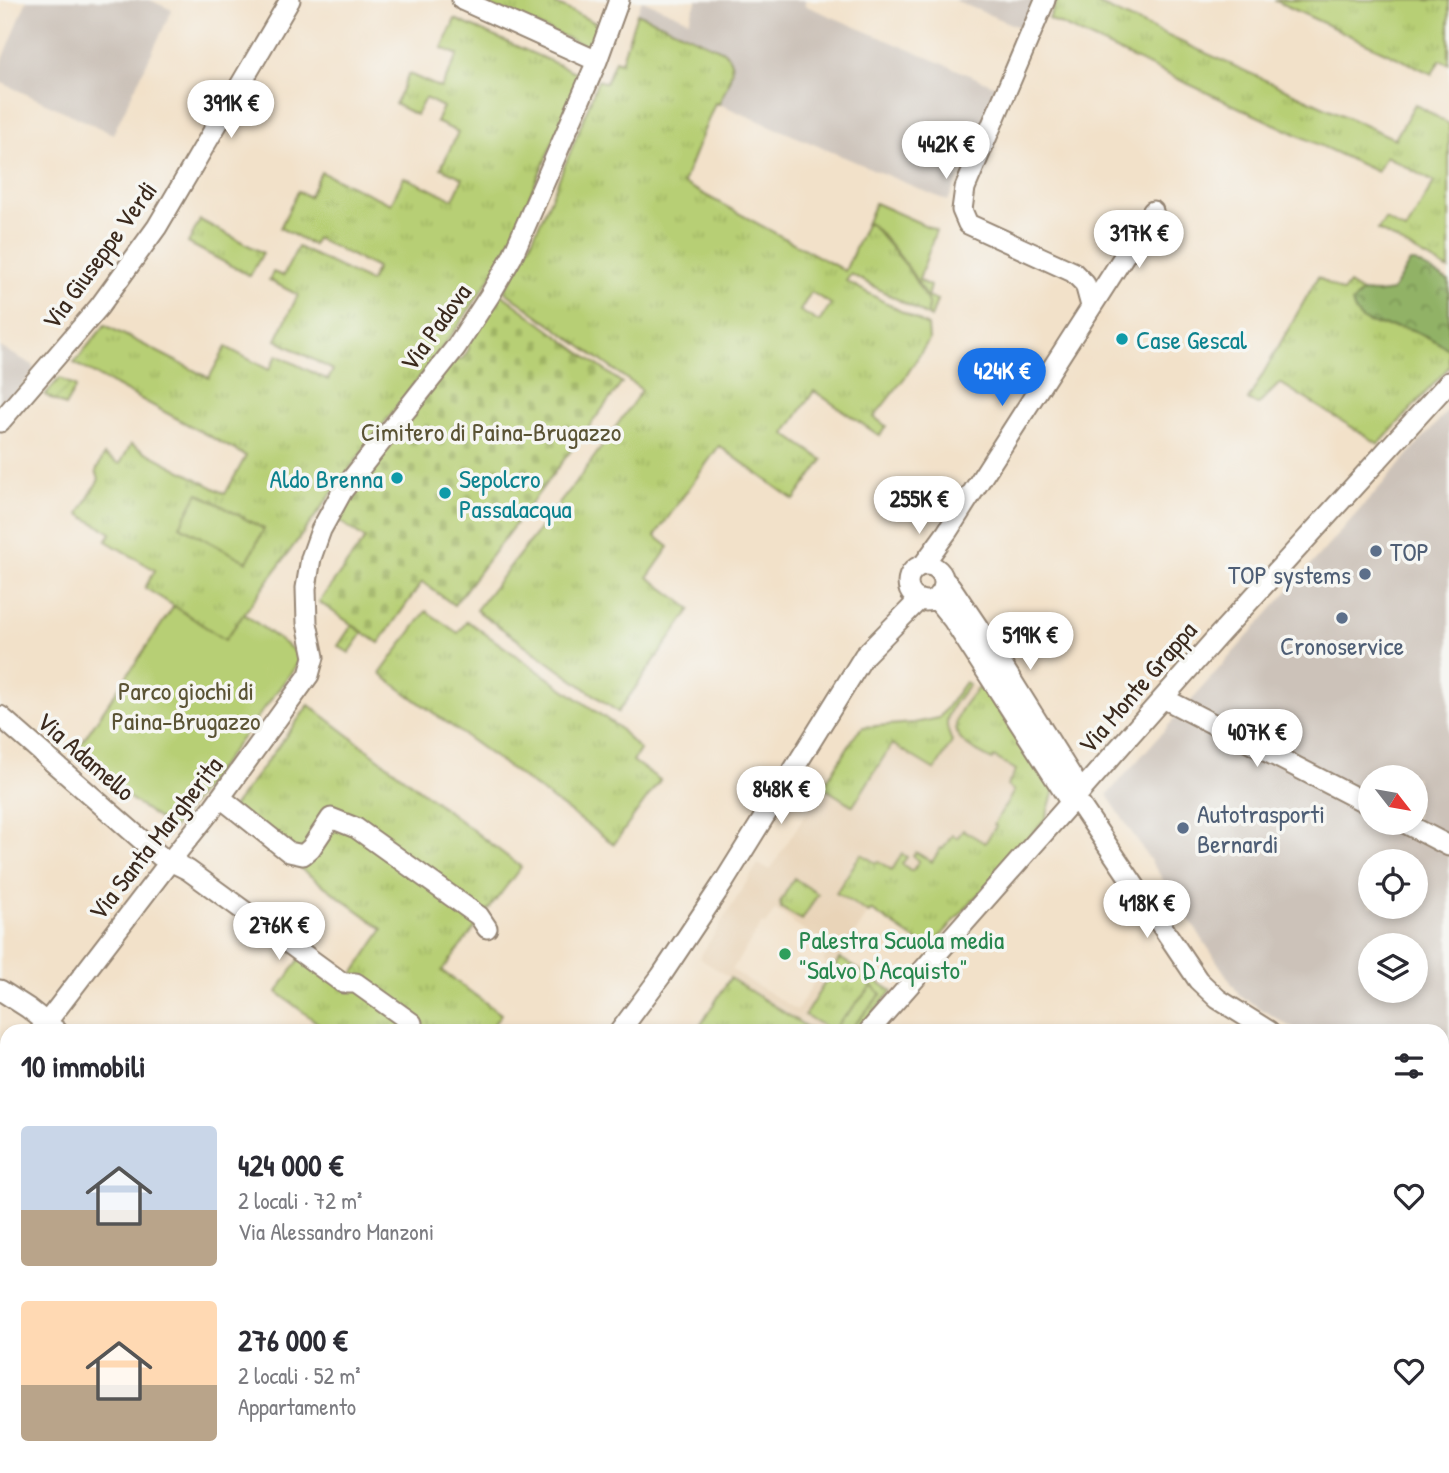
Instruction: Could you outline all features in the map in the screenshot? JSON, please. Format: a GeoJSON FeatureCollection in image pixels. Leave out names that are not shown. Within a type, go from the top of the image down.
{"type":"FeatureCollection","features":[{"type":"Feature","properties":{"kind":"street","name":"Via Giuseppe Verdi"},"geometry":{"type":"LineString","coordinates":[[0,422],[99,307],[157,227],[290,0]]}},
{"type":"Feature","properties":{"kind":"street"},"geometry":{"type":"LineString","coordinates":[[462,0],[597,61]]}},
{"type":"Feature","properties":{"kind":"street","name":"Via Padova"},"geometry":{"type":"LineString","coordinates":[[309,675],[314,657],[307,623],[306,588],[311,558],[321,530],[343,490],[456,347],[512,257],[597,61],[619,0]]}},
{"type":"Feature","properties":{"kind":"street"},"geometry":{"type":"LineString","coordinates":[[1045,0],[965,188],[962,210],[968,224],[1073,272],[1085,284],[1091,306]]}},
{"type":"Feature","properties":{"kind":"street"},"geometry":{"type":"LineString","coordinates":[[625,1024],[662,976],[725,880],[864,656],[933,583],[947,532],[1153,211]]}},
{"type":"Feature","properties":{"kind":"street","name":"Via Monte Grappa"},"geometry":{"type":"LineString","coordinates":[[875,1024],[1163,698],[1449,382]]}},
{"type":"Feature","properties":{"kind":"street"},"geometry":{"type":"LineString","coordinates":[[933,583],[953,620],[1198,980],[1219,999],[1258,1024]]}},
{"type":"Feature","properties":{"kind":"street","name":"Via Santa Margherita"},"geometry":{"type":"LineString","coordinates":[[51,1024],[309,675]]}},
{"type":"Feature","properties":{"kind":"street"},"geometry":{"type":"LineString","coordinates":[[1163,698],[1358,799]]}},
{"type":"Feature","properties":{"kind":"street","name":"Via Adamello"},"geometry":{"type":"LineString","coordinates":[[0,716],[160,856],[188,870],[343,983],[356,983],[412,1023]]}},
{"type":"Feature","properties":{"kind":"street"},"geometry":{"type":"LineString","coordinates":[[220,798],[289,852],[303,855],[311,848],[331,818],[356,828],[479,916],[487,928]]}},
{"type":"Feature","properties":{"kind":"street"},"geometry":{"type":"LineString","coordinates":[[1428,835],[1449,846]]}},
{"type":"Feature","properties":{"kind":"street"},"geometry":{"type":"LineString","coordinates":[[0,990],[28,1008],[44,1024]]}},
{"type":"Feature","properties":{"kind":"shaded area"},"geometry":{"type":"Polygon","coordinates":[[[27,0],[150,0],[172,10],[113,134],[0,82],[0,67],[27,0]]]}},
{"type":"Feature","properties":{"kind":"shaded area"},"geometry":{"type":"Polygon","coordinates":[[[642,0],[689,20],[697,0],[806,0],[804,5],[998,87],[948,201],[719,104],[733,70],[728,54],[637,13],[642,0]]]}},
{"type":"Feature","properties":{"kind":"shaded area"},"geometry":{"type":"Polygon","coordinates":[[[954,0],[1041,0],[1028,31],[954,0]]]}},
{"type":"Feature","properties":{"kind":"shaded area"},"geometry":{"type":"Polygon","coordinates":[[[0,347],[33,365],[34,371],[0,410],[0,347]]]}},
{"type":"Feature","properties":{"kind":"shaded area"},"geometry":{"type":"Polygon","coordinates":[[[1449,409],[1449,1024],[1286,1024],[1240,996],[1107,795],[1449,409]]]}},
{"type":"Feature","properties":{"kind":"shaded area"},"geometry":{"type":"Polygon","coordinates":[[[965,682],[986,692],[1054,791],[929,949],[870,910],[840,958],[892,991],[863,1024],[855,1024],[881,994],[872,986],[838,1024],[701,1024],[730,978],[699,958],[758,864],[770,870],[863,727],[939,718],[965,682]],[[775,910],[765,925],[762,923],[732,970],[797,1010],[826,963],[823,961],[832,946],[793,924],[794,922],[775,910]]]}},
{"type":"Feature","properties":{"kind":"green space"},"geometry":{"type":"Polygon","coordinates":[[[475,0],[548,0],[598,24],[589,47],[475,0]]]}},
{"type":"Feature","properties":{"kind":"green space"},"geometry":{"type":"Polygon","coordinates":[[[1057,0],[1089,0],[1395,139],[1415,104],[1449,124],[1449,270],[1378,230],[1385,219],[1406,231],[1434,182],[1386,156],[1377,172],[1049,19],[1057,0]]]}},
{"type":"Feature","properties":{"kind":"green space"},"geometry":{"type":"Polygon","coordinates":[[[1274,0],[1449,0],[1449,64],[1440,60],[1432,74],[1274,0]]]}},
{"type":"Feature","properties":{"kind":"green space"},"geometry":{"type":"Polygon","coordinates":[[[637,13],[722,50],[731,62],[731,76],[719,104],[715,103],[683,183],[845,271],[867,222],[871,224],[906,265],[928,302],[928,316],[851,274],[846,281],[928,326],[929,340],[906,376],[874,417],[886,426],[880,436],[814,391],[785,434],[823,460],[794,500],[719,446],[655,536],[669,547],[648,577],[691,609],[618,712],[476,610],[580,477],[642,390],[504,291],[548,205],[598,80],[606,83],[615,60],[621,62],[637,13]],[[811,292],[800,311],[819,322],[831,304],[811,292]]]}},
{"type":"Feature","properties":{"kind":"green space"},"geometry":{"type":"Polygon","coordinates":[[[455,19],[582,75],[502,260],[459,325],[359,456],[225,640],[145,588],[155,570],[106,541],[111,533],[79,514],[99,479],[96,471],[104,455],[120,464],[131,444],[225,494],[246,456],[74,363],[105,325],[209,378],[226,347],[269,370],[277,355],[328,380],[333,370],[276,340],[298,295],[269,280],[273,272],[283,276],[298,247],[370,282],[377,268],[316,238],[313,245],[280,228],[298,191],[309,197],[321,172],[391,204],[404,177],[453,199],[463,178],[441,168],[458,132],[436,122],[443,107],[425,98],[416,115],[395,104],[409,74],[441,88],[458,55],[442,48],[455,19]]]}},
{"type":"Feature","properties":{"kind":"green space"},"geometry":{"type":"Polygon","coordinates":[[[875,203],[936,230],[919,280],[930,286],[927,297],[937,300],[931,318],[928,316],[927,300],[923,291],[909,269],[892,246],[867,222],[875,203]]]}},
{"type":"Feature","properties":{"kind":"green space"},"geometry":{"type":"Polygon","coordinates":[[[200,220],[263,253],[250,276],[188,243],[200,220]]]}},
{"type":"Feature","properties":{"kind":"green space"},"geometry":{"type":"Polygon","coordinates":[[[1410,262],[1415,262],[1449,281],[1449,349],[1409,329],[1375,325],[1361,318],[1356,312],[1352,303],[1362,292],[1392,291],[1410,262]]]}},
{"type":"Feature","properties":{"kind":"green space"},"geometry":{"type":"Polygon","coordinates":[[[1318,277],[1343,292],[1349,284],[1362,292],[1353,303],[1356,312],[1368,322],[1414,331],[1449,349],[1449,367],[1379,444],[1280,383],[1258,405],[1248,400],[1318,277]]]}},
{"type":"Feature","properties":{"kind":"green space","name":"Cimitero di Paina-Brugazzo"},"geometry":{"type":"Polygon","coordinates":[[[501,294],[622,383],[454,605],[422,582],[379,643],[319,602],[365,539],[334,517],[450,361],[462,359],[469,349],[468,339],[501,294]]]}},
{"type":"Feature","properties":{"kind":"green space"},"geometry":{"type":"Polygon","coordinates":[[[60,378],[76,387],[65,406],[45,395],[60,378]]]}},
{"type":"Feature","properties":{"kind":"green space"},"geometry":{"type":"Polygon","coordinates":[[[198,493],[264,529],[247,562],[180,526],[198,493]]]}},
{"type":"Feature","properties":{"kind":"green space","name":"Parco giochi di Paina-Brugazzo"},"geometry":{"type":"Polygon","coordinates":[[[174,606],[225,640],[244,614],[303,657],[173,829],[72,757],[174,606]]]}},
{"type":"Feature","properties":{"kind":"green space"},"geometry":{"type":"Polygon","coordinates":[[[426,611],[458,633],[467,621],[618,727],[640,750],[633,761],[660,780],[614,844],[380,674],[426,611]]]}},
{"type":"Feature","properties":{"kind":"green space"},"geometry":{"type":"Polygon","coordinates":[[[352,625],[363,633],[349,653],[338,646],[352,625]]]}},
{"type":"Feature","properties":{"kind":"green space"},"geometry":{"type":"Polygon","coordinates":[[[965,682],[969,684],[947,719],[947,729],[952,742],[935,770],[892,744],[853,806],[823,787],[863,727],[939,718],[965,682]]]}},
{"type":"Feature","properties":{"kind":"green space"},"geometry":{"type":"Polygon","coordinates":[[[978,688],[986,692],[1054,791],[1045,820],[929,949],[871,910],[869,913],[836,893],[861,854],[892,870],[902,854],[907,857],[902,864],[912,871],[919,861],[913,856],[916,852],[932,862],[952,835],[957,838],[963,830],[985,843],[1014,791],[1007,786],[1016,770],[973,749],[958,735],[956,728],[959,714],[978,688]]]}},
{"type":"Feature","properties":{"kind":"green space"},"geometry":{"type":"Polygon","coordinates":[[[309,705],[521,867],[442,971],[501,1014],[494,1024],[319,1024],[277,992],[301,957],[351,977],[383,929],[227,815],[309,705]]]}},
{"type":"Feature","properties":{"kind":"green space"},"geometry":{"type":"Polygon","coordinates":[[[794,878],[818,894],[802,920],[781,908],[780,902],[794,878]]]}},
{"type":"Feature","properties":{"kind":"green space"},"geometry":{"type":"Polygon","coordinates":[[[840,958],[892,991],[863,1024],[855,1024],[881,994],[872,986],[838,1024],[820,1024],[805,1015],[840,958]]]}},
{"type":"Feature","properties":{"kind":"green space"},"geometry":{"type":"Polygon","coordinates":[[[730,978],[802,1024],[701,1024],[730,978]]]}},
{"type":"Feature","properties":{"kind":"green space"},"geometry":{"type":"Polygon","coordinates":[[[872,986],[881,994],[855,1024],[838,1024],[872,986]]]}},
{"type":"Feature","properties":{"kind":"place","name":"Case Gescal"},"geometry":{"type":"Point","coordinates":[1122,339]}},
{"type":"Feature","properties":{"kind":"place","name":"Aldo Brenna"},"geometry":{"type":"Point","coordinates":[397,478]}},
{"type":"Feature","properties":{"kind":"place","name":"Sepolcro Passalacqua"},"geometry":{"type":"Point","coordinates":[445,493]}},
{"type":"Feature","properties":{"kind":"place","name":"TOP"},"geometry":{"type":"Point","coordinates":[1376,551]}},
{"type":"Feature","properties":{"kind":"place","name":"TOP systems"},"geometry":{"type":"Point","coordinates":[1365,574]}},
{"type":"Feature","properties":{"kind":"place","name":"Cronoservice"},"geometry":{"type":"Point","coordinates":[1342,618]}},
{"type":"Feature","properties":{"kind":"place","name":"Autotrasporti Bernardi"},"geometry":{"type":"Point","coordinates":[1183,828]}},
{"type":"Feature","properties":{"kind":"place","name":"Palestra Scuola media \"Salvo D'Acquisto\""},"geometry":{"type":"Point","coordinates":[785,954]}}]}
